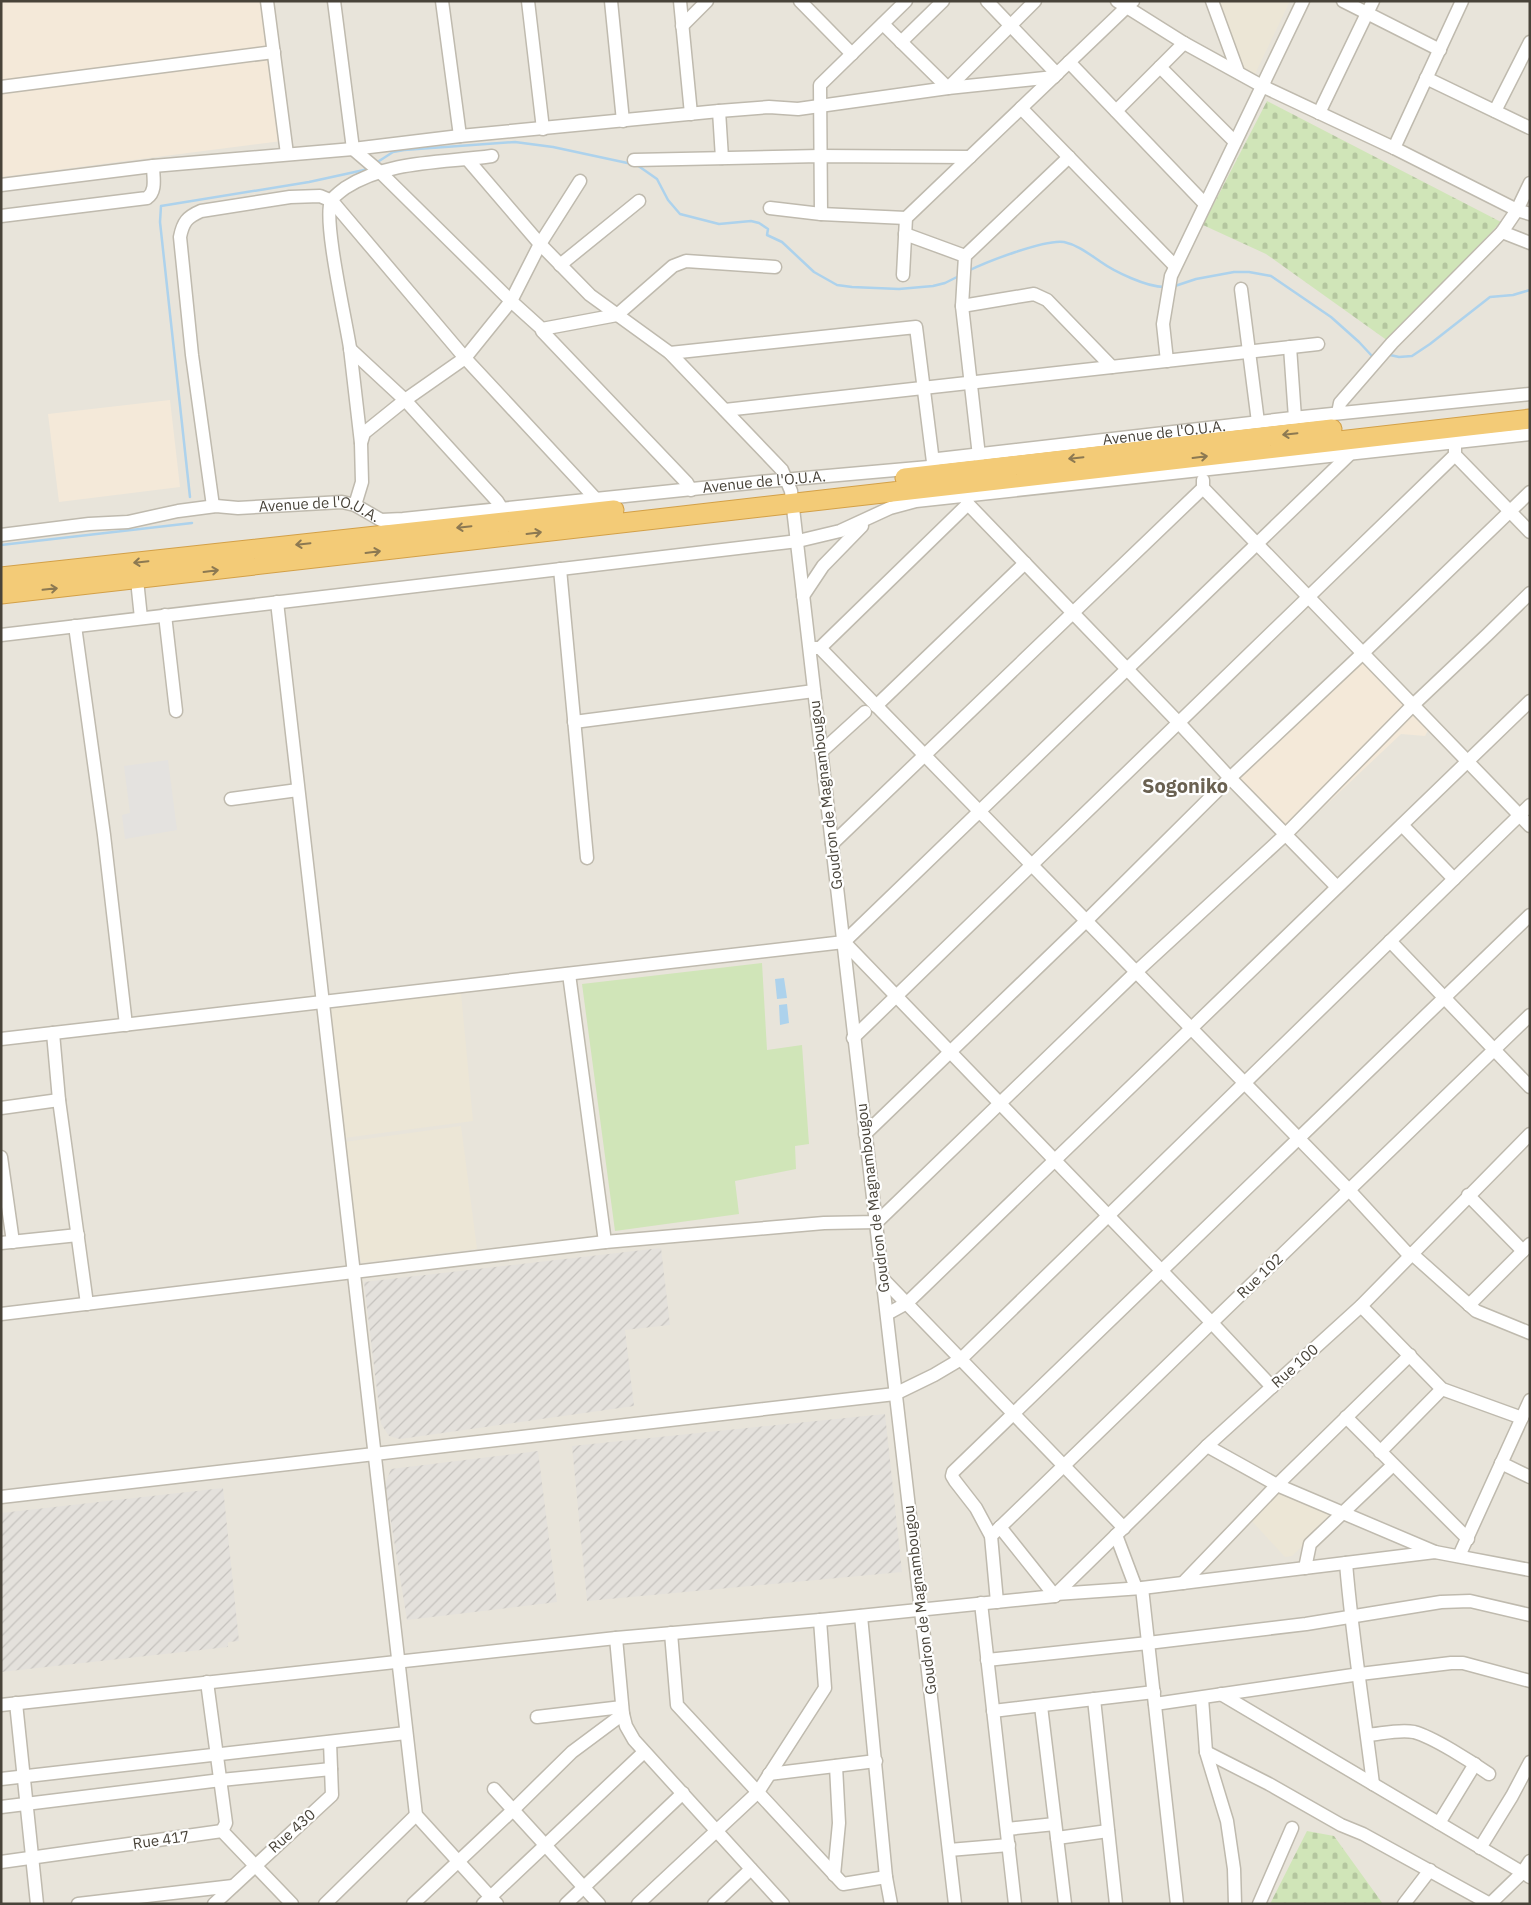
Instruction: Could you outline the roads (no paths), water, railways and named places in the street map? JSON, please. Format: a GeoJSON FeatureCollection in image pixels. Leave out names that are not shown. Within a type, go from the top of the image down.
{"type":"FeatureCollection","features":[{"type":"Feature","properties":{"kind":"highway","name":"Avenue de l'O.U.A."},"geometry":{"type":"LineString","coordinates":[[964,489],[1530,406]]}},
{"type":"Feature","properties":{"kind":"highway","name":"Avenue de l'O.U.A."},"geometry":{"type":"LineString","coordinates":[[1,577],[790,491],[964,489],[1530,419]]}},
{"type":"Feature","properties":{"kind":"highway","name":"Avenue de l'O.U.A."},"geometry":{"type":"LineString","coordinates":[[1,594],[137,580],[790,491]]}},
{"type":"Feature","properties":{"kind":"street"},"geometry":{"type":"LineString","coordinates":[[267,1],[287,154]]}},
{"type":"Feature","properties":{"kind":"street"},"geometry":{"type":"LineString","coordinates":[[334,1],[355,151],[380,172],[511,301],[542,328],[542,331],[687,482],[691,490]]}},
{"type":"Feature","properties":{"kind":"street"},"geometry":{"type":"LineString","coordinates":[[442,1],[460,136]]}},
{"type":"Feature","properties":{"kind":"street"},"geometry":{"type":"LineString","coordinates":[[528,1],[543,130]]}},
{"type":"Feature","properties":{"kind":"street"},"geometry":{"type":"LineString","coordinates":[[611,1],[623,121]]}},
{"type":"Feature","properties":{"kind":"street"},"geometry":{"type":"LineString","coordinates":[[680,1],[692,114]]}},
{"type":"Feature","properties":{"kind":"street"},"geometry":{"type":"LineString","coordinates":[[682,26],[707,1]]}},
{"type":"Feature","properties":{"kind":"street"},"geometry":{"type":"LineString","coordinates":[[800,1],[852,54]]}},
{"type":"Feature","properties":{"kind":"street"},"geometry":{"type":"LineString","coordinates":[[821,214],[820,85],[906,1]]}},
{"type":"Feature","properties":{"kind":"street"},"geometry":{"type":"LineString","coordinates":[[901,42],[943,1]]}},
{"type":"Feature","properties":{"kind":"street"},"geometry":{"type":"LineString","coordinates":[[987,1],[1055,75]]}},
{"type":"Feature","properties":{"kind":"street"},"geometry":{"type":"LineString","coordinates":[[948,88],[1035,1]]}},
{"type":"Feature","properties":{"kind":"street"},"geometry":{"type":"LineString","coordinates":[[1212,1],[1238,72]]}},
{"type":"Feature","properties":{"kind":"street"},"geometry":{"type":"LineString","coordinates":[[1167,361],[1163,324],[1166,298],[1173,271],[1303,1]]}},
{"type":"Feature","properties":{"kind":"street"},"geometry":{"type":"LineString","coordinates":[[1342,1],[1440,50]]}},
{"type":"Feature","properties":{"kind":"street"},"geometry":{"type":"LineString","coordinates":[[1318,112],[1373,1]]}},
{"type":"Feature","properties":{"kind":"street"},"geometry":{"type":"LineString","coordinates":[[1394,148],[1462,1]]}},
{"type":"Feature","properties":{"kind":"street"},"geometry":{"type":"LineString","coordinates":[[903,275],[906,218],[1069,62],[1125,4],[1184,43],[1262,86],[1394,148],[1517,210],[1530,214]]}},
{"type":"Feature","properties":{"kind":"street"},"geometry":{"type":"LineString","coordinates":[[883,24],[948,88]]}},
{"type":"Feature","properties":{"kind":"street"},"geometry":{"type":"LineString","coordinates":[[1495,111],[1530,42]]}},
{"type":"Feature","properties":{"kind":"street"},"geometry":{"type":"LineString","coordinates":[[1116,111],[1184,43]]}},
{"type":"Feature","properties":{"kind":"street"},"geometry":{"type":"LineString","coordinates":[[1,87],[274,52]]}},
{"type":"Feature","properties":{"kind":"street"},"geometry":{"type":"LineString","coordinates":[[1069,62],[1205,204]]}},
{"type":"Feature","properties":{"kind":"street"},"geometry":{"type":"LineString","coordinates":[[1160,67],[1235,142]]}},
{"type":"Feature","properties":{"kind":"street"},"geometry":{"type":"LineString","coordinates":[[1,185],[153,166],[287,154],[355,151],[460,136],[543,130],[719,111],[819,106],[1055,75]]}},
{"type":"Feature","properties":{"kind":"street"},"geometry":{"type":"LineString","coordinates":[[1426,78],[1530,128]]}},
{"type":"Feature","properties":{"kind":"street"},"geometry":{"type":"LineString","coordinates":[[1021,108],[1069,157],[1173,271]]}},
{"type":"Feature","properties":{"kind":"street"},"geometry":{"type":"LineString","coordinates":[[719,111],[722,158]]}},
{"type":"Feature","properties":{"kind":"street"},"geometry":{"type":"LineString","coordinates":[[355,505],[362,482],[361,442],[350,348],[332,244],[330,214],[332,201],[344,188],[380,172],[423,163],[468,160],[492,156]]}},
{"type":"Feature","properties":{"kind":"street"},"geometry":{"type":"LineString","coordinates":[[634,160],[820,156],[970,157]]}},
{"type":"Feature","properties":{"kind":"street"},"geometry":{"type":"LineString","coordinates":[[979,456],[962,306],[965,256],[1069,157]]}},
{"type":"Feature","properties":{"kind":"street"},"geometry":{"type":"LineString","coordinates":[[468,160],[540,244],[590,295],[670,353],[782,470],[790,491]]}},
{"type":"Feature","properties":{"kind":"street"},"geometry":{"type":"LineString","coordinates":[[1,216],[147,198],[152,195],[154,189],[153,166]]}},
{"type":"Feature","properties":{"kind":"street"},"geometry":{"type":"LineString","coordinates":[[361,442],[364,433],[405,400],[465,358],[511,301],[540,244],[580,180]]}},
{"type":"Feature","properties":{"kind":"street"},"geometry":{"type":"LineString","coordinates":[[1338,414],[1340,403],[1392,343],[1502,232],[1517,210],[1530,183]]}},
{"type":"Feature","properties":{"kind":"street"},"geometry":{"type":"LineString","coordinates":[[213,506],[191,346],[180,237],[183,224],[190,216],[201,211],[238,204],[320,196],[332,201],[465,358],[596,499]]}},
{"type":"Feature","properties":{"kind":"street"},"geometry":{"type":"LineString","coordinates":[[560,265],[639,201]]}},
{"type":"Feature","properties":{"kind":"street"},"geometry":{"type":"LineString","coordinates":[[770,208],[821,214],[906,218]]}},
{"type":"Feature","properties":{"kind":"street"},"geometry":{"type":"LineString","coordinates":[[1502,232],[1530,243]]}},
{"type":"Feature","properties":{"kind":"street"},"geometry":{"type":"LineString","coordinates":[[905,234],[965,256]]}},
{"type":"Feature","properties":{"kind":"street"},"geometry":{"type":"LineString","coordinates":[[542,328],[618,315],[673,266],[686,261],[775,267]]}},
{"type":"Feature","properties":{"kind":"street"},"geometry":{"type":"LineString","coordinates":[[1241,289],[1258,422]]}},
{"type":"Feature","properties":{"kind":"street"},"geometry":{"type":"LineString","coordinates":[[962,306],[1034,294],[1040,296],[1047,300],[1112,367]]}},
{"type":"Feature","properties":{"kind":"street"},"geometry":{"type":"LineString","coordinates":[[670,353],[916,327],[932,465],[964,489],[1024,562],[1337,887]]}},
{"type":"Feature","properties":{"kind":"street"},"geometry":{"type":"LineString","coordinates":[[725,410],[1318,344]]}},
{"type":"Feature","properties":{"kind":"street"},"geometry":{"type":"LineString","coordinates":[[350,348],[405,400],[497,501],[502,509]]}},
{"type":"Feature","properties":{"kind":"street"},"geometry":{"type":"LineString","coordinates":[[1290,348],[1295,418]]}},
{"type":"Feature","properties":{"kind":"street","name":"Avenue de l'O.U.A."},"geometry":{"type":"LineString","coordinates":[[1,535],[89,524],[128,522],[178,511],[213,506],[238,508],[342,502],[355,505],[381,520],[691,490],[790,491],[907,468],[932,465],[938,459],[979,456],[1258,422],[1530,394]]}},
{"type":"Feature","properties":{"kind":"street","name":"Avenue de l'O.U.A."},"geometry":{"type":"LineString","coordinates":[[1,635],[798,541],[840,531],[890,508],[964,489],[1202,470],[1350,454],[1455,448],[1530,434]]}},
{"type":"Feature","properties":{"kind":"street"},"geometry":{"type":"LineString","coordinates":[[854,1038],[1308,597],[1455,448],[1530,532]]}},
{"type":"Feature","properties":{"kind":"street"},"geometry":{"type":"LineString","coordinates":[[1,1039],[844,942],[1350,454]]}},
{"type":"Feature","properties":{"kind":"street"},"geometry":{"type":"LineString","coordinates":[[1202,470],[1203,488],[1530,826]]}},
{"type":"Feature","properties":{"kind":"street"},"geometry":{"type":"LineString","coordinates":[[832,844],[1203,488]]}},
{"type":"Feature","properties":{"kind":"street"},"geometry":{"type":"LineString","coordinates":[[964,489],[814,648],[871,709],[925,755],[1410,1254],[1476,1311],[1530,1333]]}},
{"type":"Feature","properties":{"kind":"street","name":"Goudron de Magnambougou"},"geometry":{"type":"LineString","coordinates":[[790,491],[798,541],[803,596],[814,648],[814,691],[955,1904]]}},
{"type":"Feature","properties":{"kind":"street"},"geometry":{"type":"LineString","coordinates":[[865,1134],[1086,921],[1230,778],[1530,492]]}},
{"type":"Feature","properties":{"kind":"street"},"geometry":{"type":"LineString","coordinates":[[803,596],[823,566],[867,520]]}},
{"type":"Feature","properties":{"kind":"street"},"geometry":{"type":"LineString","coordinates":[[821,752],[871,709],[1024,562]]}},
{"type":"Feature","properties":{"kind":"street"},"geometry":{"type":"LineString","coordinates":[[560,569],[587,858]]}},
{"type":"Feature","properties":{"kind":"street"},"geometry":{"type":"LineString","coordinates":[[137,580],[141,618]]}},
{"type":"Feature","properties":{"kind":"street"},"geometry":{"type":"LineString","coordinates":[[1,1314],[605,1242],[824,1223],[877,1222],[1136,972],[1286,834],[1413,705],[1530,593]]}},
{"type":"Feature","properties":{"kind":"street"},"geometry":{"type":"LineString","coordinates":[[277,602],[416,1815],[458,1861],[490,1901],[545,1845],[644,1752]]}},
{"type":"Feature","properties":{"kind":"street"},"geometry":{"type":"LineString","coordinates":[[165,615],[176,710]]}},
{"type":"Feature","properties":{"kind":"street"},"geometry":{"type":"LineString","coordinates":[[75,626],[104,835],[126,1025]]}},
{"type":"Feature","properties":{"kind":"street"},"geometry":{"type":"LineString","coordinates":[[574,722],[814,691]]}},
{"type":"Feature","properties":{"kind":"street"},"geometry":{"type":"LineString","coordinates":[[887,1314],[907,1303],[1530,701]]}},
{"type":"Feature","properties":{"kind":"street"},"geometry":{"type":"LineString","coordinates":[[231,799],[298,790]]}},
{"type":"Feature","properties":{"kind":"street"},"geometry":{"type":"LineString","coordinates":[[1,1497],[895,1394],[961,1359],[1530,805]]}},
{"type":"Feature","properties":{"kind":"street"},"geometry":{"type":"LineString","coordinates":[[1402,825],[1454,878]]}},
{"type":"Feature","properties":{"kind":"street"},"geometry":{"type":"LineString","coordinates":[[1056,1595],[995,1532],[955,1481],[952,1476],[953,1472],[1530,915]]}},
{"type":"Feature","properties":{"kind":"street"},"geometry":{"type":"LineString","coordinates":[[1390,941],[1530,1087]]}},
{"type":"Feature","properties":{"kind":"street"},"geometry":{"type":"LineString","coordinates":[[844,942],[1162,1270],[1272,1387]]}},
{"type":"Feature","properties":{"kind":"street"},"geometry":{"type":"LineString","coordinates":[[569,974],[605,1242]]}},
{"type":"Feature","properties":{"kind":"street","name":"Rue 102"},"geometry":{"type":"LineString","coordinates":[[995,1532],[1530,1015]]}},
{"type":"Feature","properties":{"kind":"street"},"geometry":{"type":"LineString","coordinates":[[53,1033],[59,1100],[87,1304]]}},
{"type":"Feature","properties":{"kind":"street"},"geometry":{"type":"LineString","coordinates":[[1,1108],[59,1100]]}},
{"type":"Feature","properties":{"kind":"street","name":"Rue 100"},"geometry":{"type":"LineString","coordinates":[[1056,1595],[1207,1446],[1361,1306],[1530,1134]]}},
{"type":"Feature","properties":{"kind":"street"},"geometry":{"type":"LineString","coordinates":[[1,1157],[7,1243],[78,1235]]}},
{"type":"Feature","properties":{"kind":"street"},"geometry":{"type":"LineString","coordinates":[[1468,1195],[1526,1248],[1469,1305]]}},
{"type":"Feature","properties":{"kind":"street"},"geometry":{"type":"LineString","coordinates":[[883,1279],[1065,1465],[1120,1531],[1139,1588],[1148,1644],[1177,1904]]}},
{"type":"Feature","properties":{"kind":"street"},"geometry":{"type":"LineString","coordinates":[[1361,1306],[1442,1389],[1522,1418]]}},
{"type":"Feature","properties":{"kind":"street"},"geometry":{"type":"LineString","coordinates":[[1183,1583],[1277,1486],[1410,1355]]}},
{"type":"Feature","properties":{"kind":"street"},"geometry":{"type":"LineString","coordinates":[[1380,1452],[1442,1389]]}},
{"type":"Feature","properties":{"kind":"street"},"geometry":{"type":"LineString","coordinates":[[1460,1556],[1530,1400]]}},
{"type":"Feature","properties":{"kind":"street"},"geometry":{"type":"LineString","coordinates":[[1346,1417],[1468,1539]]}},
{"type":"Feature","properties":{"kind":"street"},"geometry":{"type":"LineString","coordinates":[[1207,1446],[1277,1486],[1435,1552],[1530,1570]]}},
{"type":"Feature","properties":{"kind":"street"},"geometry":{"type":"LineString","coordinates":[[1501,1463],[1530,1477]]}},
{"type":"Feature","properties":{"kind":"street"},"geometry":{"type":"LineString","coordinates":[[1305,1568],[1310,1544],[1393,1465]]}},
{"type":"Feature","properties":{"kind":"street"},"geometry":{"type":"LineString","coordinates":[[995,1532],[997,1602]]}},
{"type":"Feature","properties":{"kind":"street"},"geometry":{"type":"LineString","coordinates":[[1,1705],[616,1638],[1139,1588],[1435,1552]]}},
{"type":"Feature","properties":{"kind":"street"},"geometry":{"type":"LineString","coordinates":[[1346,1563],[1350,1615],[1360,1674],[1373,1784]]}},
{"type":"Feature","properties":{"kind":"street"},"geometry":{"type":"LineString","coordinates":[[987,1660],[1148,1644],[1306,1624],[1350,1615],[1441,1602],[1470,1601],[1530,1615]]}},
{"type":"Feature","properties":{"kind":"street"},"geometry":{"type":"LineString","coordinates":[[981,1603],[1015,1904]]}},
{"type":"Feature","properties":{"kind":"street"},"geometry":{"type":"LineString","coordinates":[[861,1616],[890,1904]]}},
{"type":"Feature","properties":{"kind":"street"},"geometry":{"type":"LineString","coordinates":[[638,1904],[758,1792],[770,1774],[825,1688],[820,1620]]}},
{"type":"Feature","properties":{"kind":"street"},"geometry":{"type":"LineString","coordinates":[[671,1633],[677,1705],[843,1884],[886,1877]]}},
{"type":"Feature","properties":{"kind":"street"},"geometry":{"type":"LineString","coordinates":[[616,1638],[622,1711],[626,1726],[644,1752],[783,1904]]}},
{"type":"Feature","properties":{"kind":"street"},"geometry":{"type":"LineString","coordinates":[[993,1711],[1094,1700],[1202,1698],[1360,1674],[1452,1663],[1462,1663],[1530,1681]]}},
{"type":"Feature","properties":{"kind":"street"},"geometry":{"type":"LineString","coordinates":[[207,1682],[226,1823],[222,1831],[292,1904]]}},
{"type":"Feature","properties":{"kind":"street"},"geometry":{"type":"LineString","coordinates":[[1221,1694],[1526,1875]]}},
{"type":"Feature","properties":{"kind":"street"},"geometry":{"type":"LineString","coordinates":[[1202,1698],[1206,1752],[1227,1821],[1234,1869],[1235,1904]]}},
{"type":"Feature","properties":{"kind":"street"},"geometry":{"type":"LineString","coordinates":[[1094,1700],[1116,1904]]}},
{"type":"Feature","properties":{"kind":"street"},"geometry":{"type":"LineString","coordinates":[[16,1703],[38,1904]]}},
{"type":"Feature","properties":{"kind":"street"},"geometry":{"type":"LineString","coordinates":[[1041,1706],[1065,1904]]}},
{"type":"Feature","properties":{"kind":"street"},"geometry":{"type":"LineString","coordinates":[[537,1717],[622,1711]]}},
{"type":"Feature","properties":{"kind":"street"},"geometry":{"type":"LineString","coordinates":[[413,1904],[572,1752],[622,1711]]}},
{"type":"Feature","properties":{"kind":"street"},"geometry":{"type":"LineString","coordinates":[[1367,1735],[1401,1731],[1413,1732],[1489,1774]]}},
{"type":"Feature","properties":{"kind":"street"},"geometry":{"type":"LineString","coordinates":[[1,1779],[406,1733]]}},
{"type":"Feature","properties":{"kind":"street","name":"Rue 430"},"geometry":{"type":"LineString","coordinates":[[214,1904],[332,1796],[330,1742]]}},
{"type":"Feature","properties":{"kind":"street"},"geometry":{"type":"LineString","coordinates":[[1206,1752],[1269,1784],[1341,1825],[1363,1834],[1490,1904],[1526,1875],[1530,1861]]}},
{"type":"Feature","properties":{"kind":"street"},"geometry":{"type":"LineString","coordinates":[[770,1774],[876,1761]]}},
{"type":"Feature","properties":{"kind":"street"},"geometry":{"type":"LineString","coordinates":[[1480,1848],[1512,1796],[1530,1762]]}},
{"type":"Feature","properties":{"kind":"street"},"geometry":{"type":"LineString","coordinates":[[1439,1823],[1474,1764]]}},
{"type":"Feature","properties":{"kind":"street"},"geometry":{"type":"LineString","coordinates":[[834,1875],[839,1823],[836,1766]]}},
{"type":"Feature","properties":{"kind":"street"},"geometry":{"type":"LineString","coordinates":[[1,1807],[221,1780],[331,1769]]}},
{"type":"Feature","properties":{"kind":"street"},"geometry":{"type":"LineString","coordinates":[[494,1789],[599,1904]]}},
{"type":"Feature","properties":{"kind":"street"},"geometry":{"type":"LineString","coordinates":[[566,1904],[682,1793]]}},
{"type":"Feature","properties":{"kind":"street"},"geometry":{"type":"LineString","coordinates":[[325,1904],[416,1815]]}},
{"type":"Feature","properties":{"kind":"street"},"geometry":{"type":"LineString","coordinates":[[1007,1829],[1055,1824]]}},
{"type":"Feature","properties":{"kind":"street"},"geometry":{"type":"LineString","coordinates":[[1259,1904],[1292,1828]]}},
{"type":"Feature","properties":{"kind":"street"},"geometry":{"type":"LineString","coordinates":[[1057,1838],[1108,1830]]}},
{"type":"Feature","properties":{"kind":"street","name":"Rue 417"},"geometry":{"type":"LineString","coordinates":[[1,1862],[222,1831]]}},
{"type":"Feature","properties":{"kind":"street"},"geometry":{"type":"LineString","coordinates":[[949,1850],[1008,1845]]}},
{"type":"Feature","properties":{"kind":"street"},"geometry":{"type":"LineString","coordinates":[[714,1904],[751,1868]]}},
{"type":"Feature","properties":{"kind":"street"},"geometry":{"type":"LineString","coordinates":[[1404,1904],[1430,1870]]}},
{"type":"Feature","properties":{"kind":"street"},"geometry":{"type":"LineString","coordinates":[[78,1904],[233,1886]]}},
{"type":"Feature","properties":{"kind":"water"},"geometry":{"type":"Polygon","coordinates":[[[784,978],[787,998],[777,999],[775,979],[784,978]]]}},
{"type":"Feature","properties":{"kind":"water"},"geometry":{"type":"Polygon","coordinates":[[[787,1004],[789,1023],[780,1025],[779,1005],[787,1004]]]}},
{"type":"Feature","properties":{"kind":"waterway"},"geometry":{"type":"LineString","coordinates":[[376,163],[393,152],[404,150],[515,142],[553,147],[632,164]]}},
{"type":"Feature","properties":{"kind":"waterway"},"geometry":{"type":"LineString","coordinates":[[637,165],[657,179],[668,200],[680,214],[719,224],[751,221],[759,223],[768,229],[767,235],[782,242],[814,272],[837,285],[899,289],[933,286],[945,283],[959,276]]}},
{"type":"Feature","properties":{"kind":"waterway"},"geometry":{"type":"LineString","coordinates":[[190,497],[160,222],[161,206],[309,182],[364,170],[369,167]]}},
{"type":"Feature","properties":{"kind":"waterway"},"geometry":{"type":"LineString","coordinates":[[968,271],[1030,247],[1064,242],[1079,248],[1107,266],[1140,282],[1164,287]]}},
{"type":"Feature","properties":{"kind":"waterway"},"geometry":{"type":"LineString","coordinates":[[1172,287],[1196,279],[1234,272],[1249,272],[1271,276],[1331,317],[1372,356]]}},
{"type":"Feature","properties":{"kind":"waterway"},"geometry":{"type":"LineString","coordinates":[[1390,355],[1399,357],[1412,356],[1490,297],[1513,295],[1530,290]]}},
{"type":"Feature","properties":{"kind":"waterway"},"geometry":{"type":"LineString","coordinates":[[1,545],[192,523]]}},
{"type":"Feature","properties":{"kind":"district","name":"Sogoniko"},"geometry":{"type":"Point","coordinates":[1185,786]}}]}
